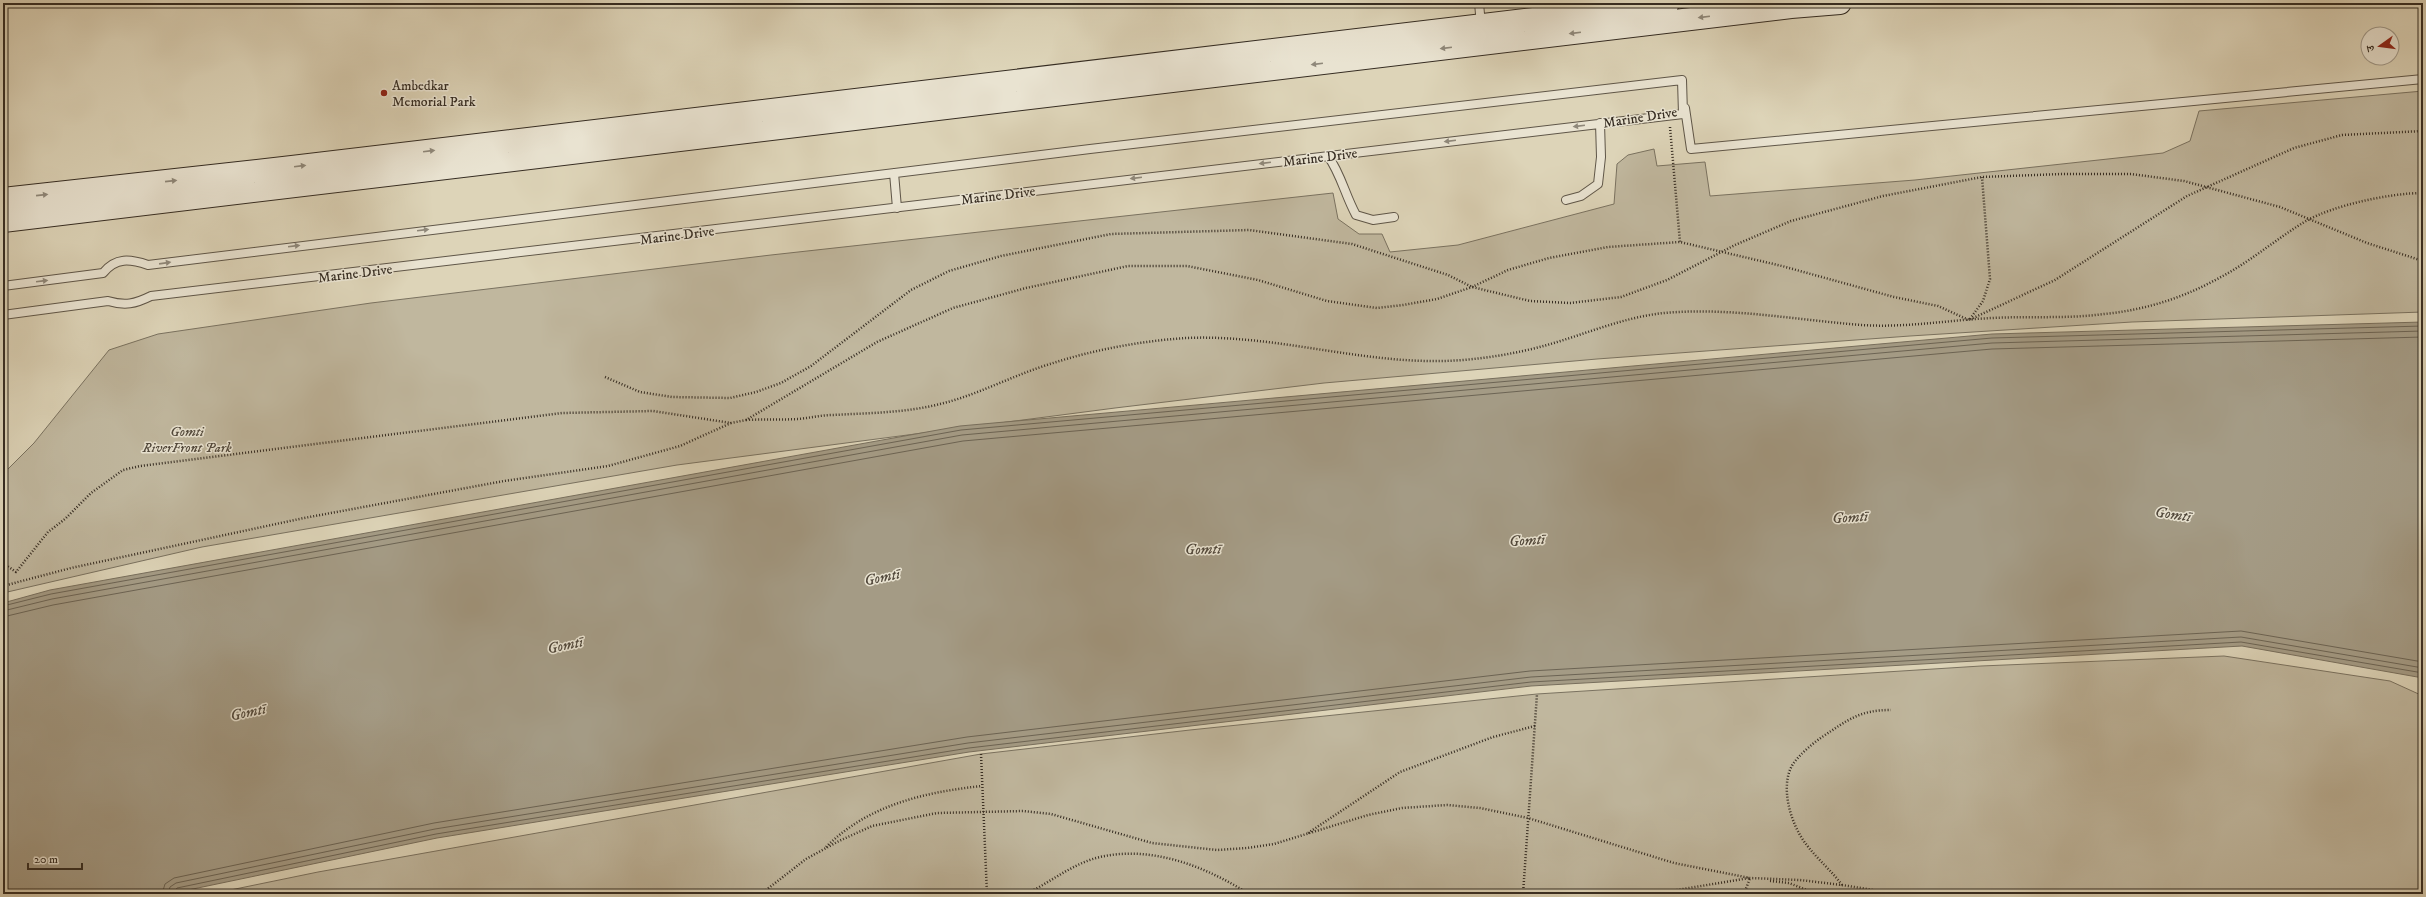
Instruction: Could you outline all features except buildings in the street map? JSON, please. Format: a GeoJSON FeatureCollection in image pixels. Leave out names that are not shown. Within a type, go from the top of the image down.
{"type":"FeatureCollection","features":[{"type":"Feature","properties":{"kind":"street"},"geometry":{"type":"LineString","coordinates":[[3,199],[292,167],[1668,3]]}},
{"type":"Feature","properties":{"kind":"street"},"geometry":{"type":"LineString","coordinates":[[3,221],[1791,7],[1840,3]]}},
{"type":"Feature","properties":{"kind":"lane"},"geometry":{"type":"LineString","coordinates":[[1479,3],[1481,26]]}},
{"type":"Feature","properties":{"kind":"lane"},"geometry":{"type":"LineString","coordinates":[[1683,96],[1690,149],[2423,79]]}},
{"type":"Feature","properties":{"kind":"lane","name":"Marine Drive"},"geometry":{"type":"LineString","coordinates":[[3,286],[103,273],[111,264],[133,260],[148,265],[894,173],[1682,80],[1683,114],[1669,116],[151,296],[136,304],[122,305],[108,301],[3,315]]}},
{"type":"Feature","properties":{"kind":"lane"},"geometry":{"type":"LineString","coordinates":[[1566,200],[1581,196],[1598,184],[1601,157],[1600,124]]}},
{"type":"Feature","properties":{"kind":"lane"},"geometry":{"type":"LineString","coordinates":[[1328,156],[1338,169],[1346,197],[1356,215],[1373,220],[1394,217]]}},
{"type":"Feature","properties":{"kind":"lane"},"geometry":{"type":"LineString","coordinates":[[894,173],[897,208]]}},
{"type":"Feature","properties":{"kind":"path"},"geometry":{"type":"LineString","coordinates":[[1669,116],[1680,242]]}},
{"type":"Feature","properties":{"kind":"path"},"geometry":{"type":"LineString","coordinates":[[746,420],[877,342],[953,308],[1026,288],[1128,266],[1187,266],[1258,280],[1327,301],[1377,308],[1437,299],[1472,287],[1508,270],[1549,258],[1608,247],[1680,242],[1887,296],[1938,306],[1969,320],[2055,280],[2187,196],[2294,148],[2342,135],[2423,131]]}},
{"type":"Feature","properties":{"kind":"path"},"geometry":{"type":"LineString","coordinates":[[606,377],[640,392],[672,397],[730,398],[756,392],[781,383],[811,366],[911,290],[949,271],[1001,256],[1112,234],[1249,230],[1352,244],[1448,275],[1472,287],[1530,301],[1570,303],[1620,297],[1667,280],[1723,252],[1791,221],[1837,208],[1939,184],[1982,177],[2062,174],[2131,174],[2184,181],[2280,207],[2310,218],[2367,243],[2423,261]]}},
{"type":"Feature","properties":{"kind":"path"},"geometry":{"type":"LineString","coordinates":[[1969,320],[1982,301],[1990,279],[1982,177]]}},
{"type":"Feature","properties":{"kind":"path"},"geometry":{"type":"LineString","coordinates":[[3,586],[71,568],[304,518],[504,481],[608,466],[680,446],[730,423],[746,420],[798,419],[826,415],[908,411],[966,397],[1048,364],[1090,353],[1138,344],[1187,338],[1239,339],[1289,343],[1392,359],[1447,361],[1544,346],[1625,321],[1661,313],[1738,312],[1896,327],[2020,316],[2063,318],[2148,308],[2188,293],[2221,278],[2310,218],[2355,203],[2407,193],[2423,194]]}},
{"type":"Feature","properties":{"kind":"path"},"geometry":{"type":"LineString","coordinates":[[3,563],[16,572],[48,532],[65,519],[91,493],[123,470],[140,466],[589,410],[653,411],[730,423]]}},
{"type":"Feature","properties":{"kind":"path"},"geometry":{"type":"LineString","coordinates":[[1523,894],[1537,694]]}},
{"type":"Feature","properties":{"kind":"path"},"geometry":{"type":"LineString","coordinates":[[1842,885],[1829,868],[1806,844],[1796,826],[1788,800],[1788,779],[1793,764],[1814,742],[1848,719],[1870,710],[1891,710]]}},
{"type":"Feature","properties":{"kind":"path"},"geometry":{"type":"LineString","coordinates":[[1305,835],[1400,772],[1486,739],[1535,726]]}},
{"type":"Feature","properties":{"kind":"path"},"geometry":{"type":"LineString","coordinates":[[981,754],[987,894]]}},
{"type":"Feature","properties":{"kind":"path"},"geometry":{"type":"LineString","coordinates":[[823,850],[840,833],[859,820],[884,808],[918,796],[982,786]]}},
{"type":"Feature","properties":{"kind":"path"},"geometry":{"type":"LineString","coordinates":[[761,894],[806,859],[872,826],[937,813],[983,810],[1023,811],[1051,814],[1152,843],[1188,848],[1247,848],[1305,835],[1368,815],[1402,808],[1447,805],[1480,808],[1528,818],[1674,863],[1750,878],[1790,883],[1817,894]]}},
{"type":"Feature","properties":{"kind":"path"},"geometry":{"type":"LineString","coordinates":[[1026,894],[1070,869],[1096,858],[1118,854],[1162,858],[1200,867],[1224,878],[1248,894]]}},
{"type":"Feature","properties":{"kind":"path"},"geometry":{"type":"LineString","coordinates":[[1744,894],[1750,878]]}},
{"type":"Feature","properties":{"kind":"path"},"geometry":{"type":"LineString","coordinates":[[1653,894],[1750,878],[1800,880],[1842,885],[1873,890],[1879,894]]}},
{"type":"Feature","properties":{"kind":"green space","name":"Gomti RiverFront Park"},"geometry":{"type":"Polygon","coordinates":[[[2423,91],[2423,312],[2132,322],[1910,336],[1597,359],[1324,383],[1115,408],[677,465],[202,547],[3,593],[3,474],[34,443],[109,350],[158,334],[371,303],[771,255],[1333,193],[1338,219],[1359,234],[1382,234],[1390,252],[1458,245],[1614,204],[1617,164],[1628,155],[1654,149],[1657,166],[1705,162],[1710,196],[1915,180],[2163,153],[2190,141],[2199,111],[2423,91]]]}},
{"type":"Feature","properties":{"kind":"green space"},"geometry":{"type":"Polygon","coordinates":[[[2224,656],[2390,681],[2423,696],[2423,894],[211,894],[318,872],[981,754],[1190,730],[1537,694],[1981,666],[2224,656]]]}},
{"type":"Feature","properties":{"kind":"water","name":"Gomtī"},"geometry":{"type":"Polygon","coordinates":[[[2423,322],[2423,678],[2242,646],[1531,686],[969,752],[437,838],[169,894],[3,894],[3,603],[50,590],[960,426],[1992,334],[2423,322]]]}},
{"type":"Feature","properties":{"kind":"place","name":"Ambedkar Memorial Park"},"geometry":{"type":"Point","coordinates":[384,93]}}]}
